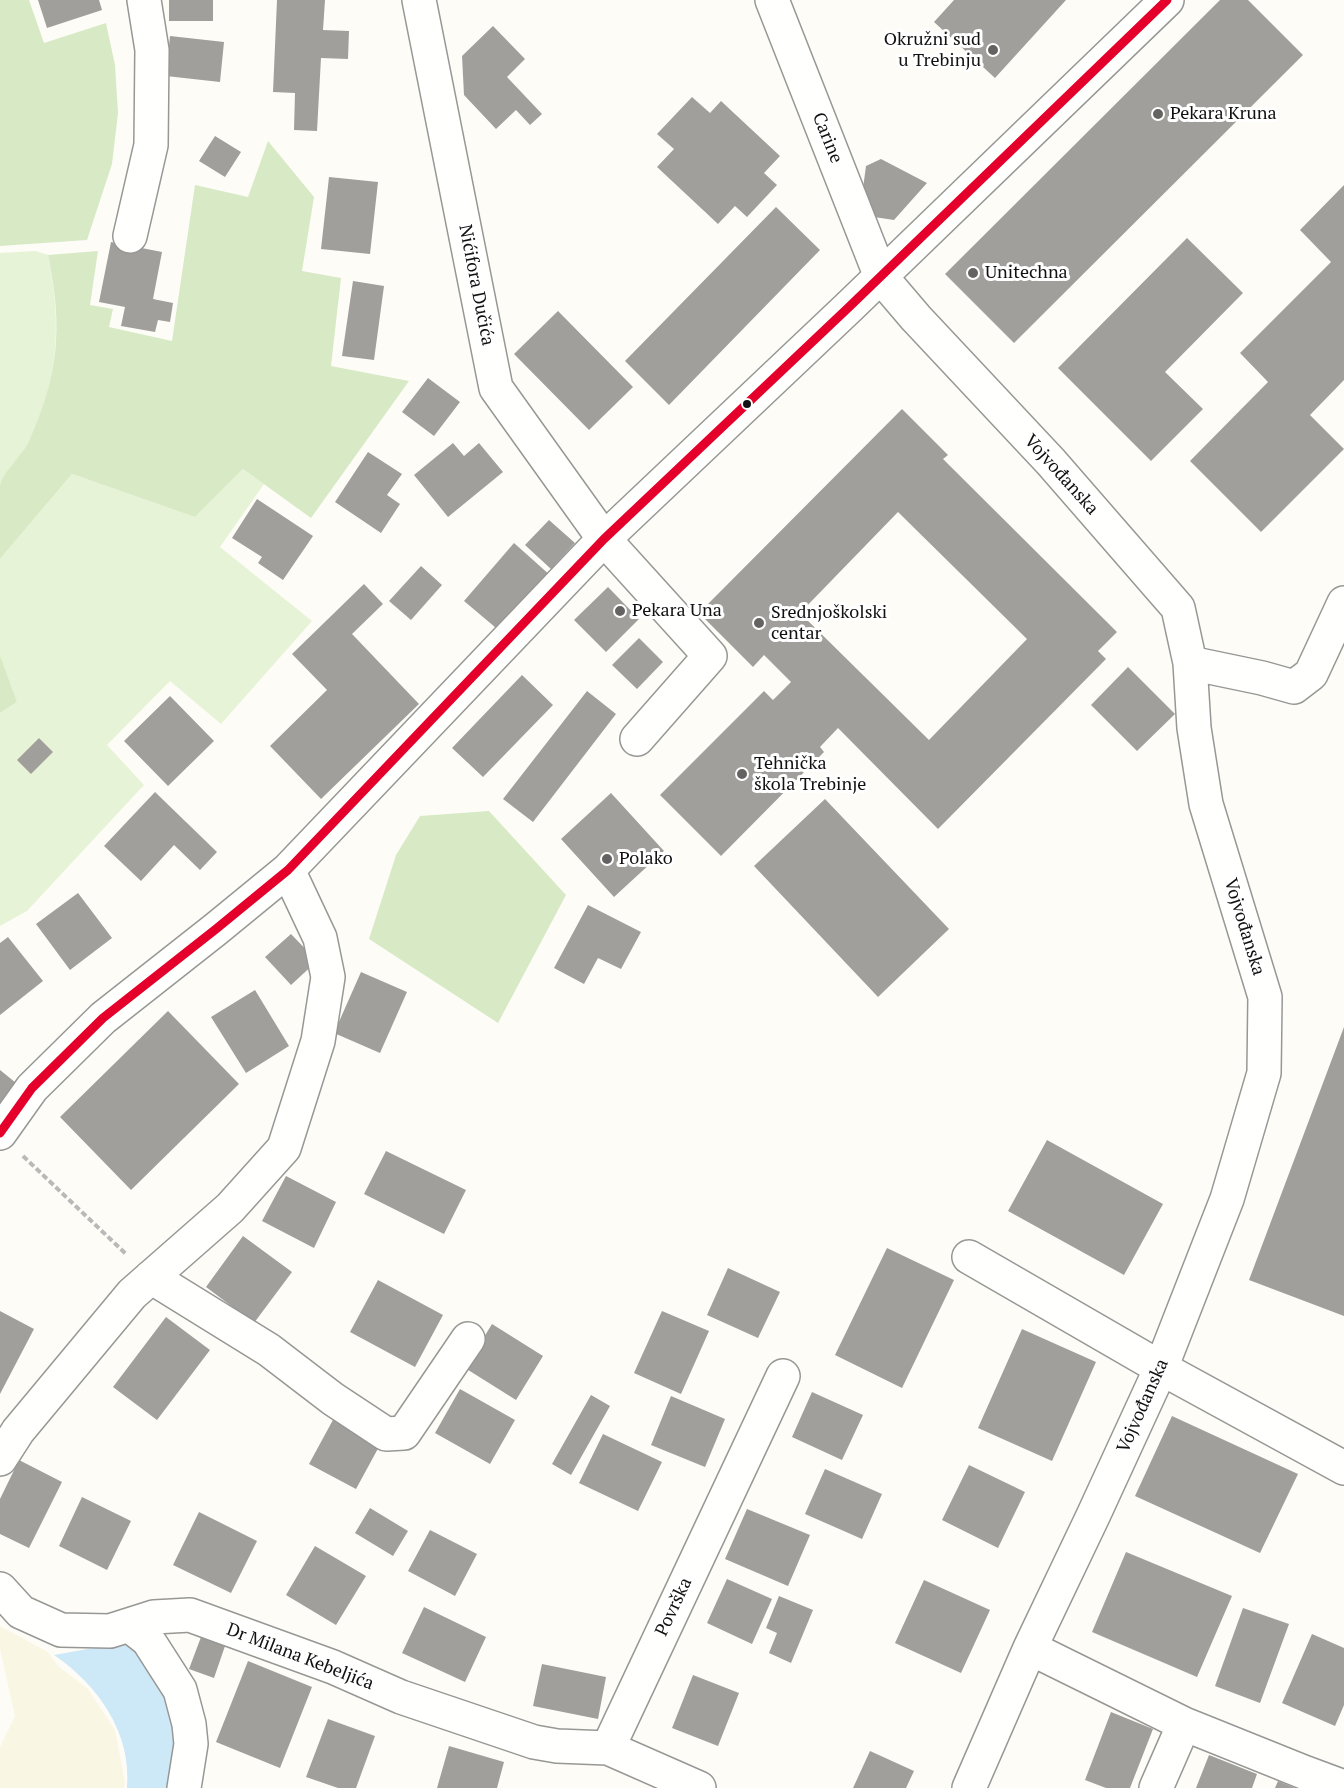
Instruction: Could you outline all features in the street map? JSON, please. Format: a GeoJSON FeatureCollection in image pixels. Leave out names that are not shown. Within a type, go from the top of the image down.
{"type":"FeatureCollection","features":[{"type":"Feature","properties":{"kind":"street"},"geometry":{"type":"LineString","coordinates":[[130,236],[151,145],[152,50],[144,0]]}},
{"type":"Feature","properties":{"kind":"street","name":"Nićifora Dučića"},"geometry":{"type":"LineString","coordinates":[[418,0],[496,388],[604,538],[710,656],[637,739]]}},
{"type":"Feature","properties":{"kind":"street","name":"Carine"},"geometry":{"type":"LineString","coordinates":[[772,0],[881,277]]}},
{"type":"Feature","properties":{"kind":"street"},"geometry":{"type":"LineString","coordinates":[[8,1141],[32,1088],[103,1018],[216,930],[288,870],[604,538],[881,277],[1167,0]]}},
{"type":"Feature","properties":{"kind":"street","name":"Vojvođanska"},"geometry":{"type":"LineString","coordinates":[[881,277],[916,318],[1051,462],[1178,608],[1190,663],[1194,728],[1206,804],[1264,997],[1264,1073],[1227,1199],[1161,1368],[1030,1648],[969,1788]]}},
{"type":"Feature","properties":{"kind":"street"},"geometry":{"type":"LineString","coordinates":[[1190,663],[1293,687],[1311,674],[1344,603]]}},
{"type":"Feature","properties":{"kind":"street"},"geometry":{"type":"LineString","coordinates":[[0,1459],[24,1423],[132,1294],[230,1208],[284,1148],[318,1041],[328,977],[320,938],[288,870]]}},
{"type":"Feature","properties":{"kind":"street"},"geometry":{"type":"LineString","coordinates":[[969,1257],[1161,1368],[1344,1468]]}},
{"type":"Feature","properties":{"kind":"street"},"geometry":{"type":"LineString","coordinates":[[151,1278],[269,1350],[333,1400],[386,1434],[404,1433],[468,1339]]}},
{"type":"Feature","properties":{"kind":"street","name":"Površka"},"geometry":{"type":"LineString","coordinates":[[608,1748],[783,1376]]}},
{"type":"Feature","properties":{"kind":"street","name":"Dr Milana Kebeljića"},"geometry":{"type":"LineString","coordinates":[[0,1589],[21,1612],[61,1630],[110,1631],[154,1617],[190,1615],[333,1667],[401,1697],[534,1742],[557,1746],[608,1748]]}},
{"type":"Feature","properties":{"kind":"street"},"geometry":{"type":"LineString","coordinates":[[129,1625],[148,1640],[180,1690],[189,1724],[191,1744],[184,1788]]}},
{"type":"Feature","properties":{"kind":"street"},"geometry":{"type":"LineString","coordinates":[[1030,1648],[1184,1724],[1344,1787]]}},
{"type":"Feature","properties":{"kind":"street"},"geometry":{"type":"LineString","coordinates":[[1156,1788],[1184,1724]]}},
{"type":"Feature","properties":{"kind":"street"},"geometry":{"type":"LineString","coordinates":[[608,1748],[699,1788]]}},
{"type":"Feature","properties":{"kind":"path"},"geometry":{"type":"LineString","coordinates":[[8,1141],[151,1278]]}},
{"type":"Feature","properties":{"kind":"shaded area"},"geometry":{"type":"Polygon","coordinates":[[[0,1626],[48,1652],[58,1666],[88,1689],[115,1730],[125,1782],[124,1788],[0,1788],[0,1747],[15,1716],[0,1649],[0,1626]]]}},
{"type":"Feature","properties":{"kind":"green space"},"geometry":{"type":"Polygon","coordinates":[[[0,0],[29,0],[44,43],[106,23],[115,65],[118,113],[112,164],[87,240],[0,246],[0,0]]]}},
{"type":"Feature","properties":{"kind":"green space"},"geometry":{"type":"Polygon","coordinates":[[[268,141],[314,197],[302,271],[341,278],[331,366],[409,381],[311,518],[243,469],[195,517],[72,474],[0,559],[0,485],[4,475],[28,443],[52,373],[56,305],[48,255],[98,251],[90,305],[113,309],[109,327],[172,341],[195,185],[248,197],[268,141]]]}},
{"type":"Feature","properties":{"kind":"green space"},"geometry":{"type":"Polygon","coordinates":[[[35,251],[48,255],[55,305],[55,353],[46,399],[38,422],[27,445],[0,484],[0,253],[35,251]]]}},
{"type":"Feature","properties":{"kind":"green space"},"geometry":{"type":"Polygon","coordinates":[[[243,469],[264,484],[220,547],[312,621],[221,724],[170,681],[107,745],[144,785],[27,911],[0,926],[0,713],[17,702],[0,655],[0,559],[72,474],[195,517],[243,469]]]}},
{"type":"Feature","properties":{"kind":"green space"},"geometry":{"type":"Polygon","coordinates":[[[0,655],[17,702],[0,713],[0,655]]]}},
{"type":"Feature","properties":{"kind":"green space"},"geometry":{"type":"Polygon","coordinates":[[[489,811],[566,895],[498,1023],[369,939],[396,855],[420,816],[489,811]]]}},
{"type":"Feature","properties":{"kind":"water"},"geometry":{"type":"Polygon","coordinates":[[[138,1640],[165,1682],[177,1725],[172,1788],[127,1788],[124,1748],[109,1712],[85,1681],[54,1655],[138,1640]]]}},
{"type":"Feature","properties":{"kind":"building"},"geometry":{"type":"Polygon","coordinates":[[[38,0],[99,0],[102,10],[47,28],[38,0]]]}},
{"type":"Feature","properties":{"kind":"building"},"geometry":{"type":"Polygon","coordinates":[[[169,0],[213,0],[213,21],[169,21],[169,0]]]}},
{"type":"Feature","properties":{"kind":"building"},"geometry":{"type":"Polygon","coordinates":[[[277,0],[325,0],[323,30],[349,31],[348,59],[321,58],[317,131],[294,130],[295,93],[273,92],[277,0]]]}},
{"type":"Feature","properties":{"kind":"building","name":"Okružni sud u Trebinju"},"geometry":{"type":"Polygon","coordinates":[[[954,0],[1066,0],[995,78],[934,22],[954,0]]]}},
{"type":"Feature","properties":{"kind":"building"},"geometry":{"type":"Polygon","coordinates":[[[1220,0],[1248,0],[1303,55],[1014,343],[945,274],[1220,0]]]}},
{"type":"Feature","properties":{"kind":"building"},"geometry":{"type":"Polygon","coordinates":[[[493,26],[525,59],[507,77],[542,114],[530,125],[516,110],[496,129],[464,95],[462,56],[493,26]]]}},
{"type":"Feature","properties":{"kind":"building"},"geometry":{"type":"Polygon","coordinates":[[[170,36],[224,42],[220,82],[166,76],[170,36]]]}},
{"type":"Feature","properties":{"kind":"building"},"geometry":{"type":"Polygon","coordinates":[[[692,97],[710,113],[721,101],[780,156],[764,173],[777,185],[747,217],[735,206],[718,224],[657,167],[674,149],[657,134],[692,97]]]}},
{"type":"Feature","properties":{"kind":"building"},"geometry":{"type":"Polygon","coordinates":[[[215,136],[241,152],[225,177],[199,161],[215,136]]]}},
{"type":"Feature","properties":{"kind":"building"},"geometry":{"type":"Polygon","coordinates":[[[881,159],[927,183],[894,220],[874,217],[861,203],[866,166],[881,159]]]}},
{"type":"Feature","properties":{"kind":"building"},"geometry":{"type":"Polygon","coordinates":[[[329,177],[378,182],[370,254],[321,249],[329,177]]]}},
{"type":"Feature","properties":{"kind":"building"},"geometry":{"type":"Polygon","coordinates":[[[1344,185],[1344,380],[1310,415],[1344,449],[1261,532],[1190,461],[1268,382],[1240,353],[1331,262],[1300,230],[1344,185]]]}},
{"type":"Feature","properties":{"kind":"building"},"geometry":{"type":"Polygon","coordinates":[[[776,207],[820,250],[669,405],[625,361],[776,207]]]}},
{"type":"Feature","properties":{"kind":"building"},"geometry":{"type":"Polygon","coordinates":[[[1187,238],[1243,293],[1165,372],[1203,409],[1151,461],[1058,368],[1187,238]]]}},
{"type":"Feature","properties":{"kind":"building"},"geometry":{"type":"Polygon","coordinates":[[[111,242],[162,252],[153,299],[173,303],[170,322],[158,320],[155,332],[121,326],[125,307],[99,302],[111,242]]]}},
{"type":"Feature","properties":{"kind":"building"},"geometry":{"type":"Polygon","coordinates":[[[353,281],[384,286],[374,360],[342,356],[353,281]]]}},
{"type":"Feature","properties":{"kind":"building"},"geometry":{"type":"Polygon","coordinates":[[[558,311],[633,387],[589,430],[514,354],[558,311]]]}},
{"type":"Feature","properties":{"kind":"building"},"geometry":{"type":"Polygon","coordinates":[[[428,378],[460,402],[434,436],[402,412],[428,378]]]}},
{"type":"Feature","properties":{"kind":"building","name":"Srednjoškolski centar"},"geometry":{"type":"Polygon","coordinates":[[[902,409],[948,455],[943,459],[1117,632],[1098,651],[1106,659],[938,829],[838,728],[820,747],[824,752],[721,856],[660,795],[764,691],[773,700],[791,682],[764,655],[753,667],[699,613],[902,409]],[[898,512],[800,613],[929,740],[1027,639],[898,512]]]}},
{"type":"Feature","properties":{"kind":"building"},"geometry":{"type":"Polygon","coordinates":[[[453,443],[464,456],[479,443],[503,472],[448,517],[414,475],[453,443]]]}},
{"type":"Feature","properties":{"kind":"building"},"geometry":{"type":"Polygon","coordinates":[[[368,452],[402,474],[387,495],[400,504],[381,533],[335,502],[368,452]]]}},
{"type":"Feature","properties":{"kind":"building"},"geometry":{"type":"Polygon","coordinates":[[[257,499],[313,536],[283,580],[258,563],[262,557],[232,538],[257,499]]]}},
{"type":"Feature","properties":{"kind":"building"},"geometry":{"type":"Polygon","coordinates":[[[549,520],[575,543],[551,569],[525,545],[549,520]]]}},
{"type":"Feature","properties":{"kind":"building"},"geometry":{"type":"Polygon","coordinates":[[[514,543],[551,576],[502,633],[464,601],[514,543]]]}},
{"type":"Feature","properties":{"kind":"building"},"geometry":{"type":"Polygon","coordinates":[[[421,566],[442,585],[411,620],[389,601],[421,566]]]}},
{"type":"Feature","properties":{"kind":"building"},"geometry":{"type":"Polygon","coordinates":[[[364,584],[383,604],[352,634],[419,704],[321,799],[270,746],[327,690],[292,654],[364,584]]]}},
{"type":"Feature","properties":{"kind":"building"},"geometry":{"type":"Polygon","coordinates":[[[608,587],[639,619],[606,652],[574,620],[608,587]]]}},
{"type":"Feature","properties":{"kind":"building"},"geometry":{"type":"Polygon","coordinates":[[[639,638],[663,662],[637,689],[612,665],[639,638]]]}},
{"type":"Feature","properties":{"kind":"building"},"geometry":{"type":"Polygon","coordinates":[[[1128,667],[1175,714],[1137,751],[1091,705],[1128,667]]]}},
{"type":"Feature","properties":{"kind":"building"},"geometry":{"type":"Polygon","coordinates":[[[522,675],[553,705],[483,777],[452,748],[522,675]]]}},
{"type":"Feature","properties":{"kind":"building"},"geometry":{"type":"Polygon","coordinates":[[[587,691],[616,714],[533,822],[503,799],[587,691]]]}},
{"type":"Feature","properties":{"kind":"building"},"geometry":{"type":"Polygon","coordinates":[[[170,696],[214,741],[168,786],[124,741],[170,696]]]}},
{"type":"Feature","properties":{"kind":"building"},"geometry":{"type":"Polygon","coordinates":[[[39,738],[53,752],[31,774],[17,760],[39,738]]]}},
{"type":"Feature","properties":{"kind":"building"},"geometry":{"type":"Polygon","coordinates":[[[155,792],[217,852],[200,870],[174,845],[141,881],[104,846],[155,792]]]}},
{"type":"Feature","properties":{"kind":"building"},"geometry":{"type":"Polygon","coordinates":[[[611,793],[664,851],[614,897],[561,839],[611,793]]]}},
{"type":"Feature","properties":{"kind":"building"},"geometry":{"type":"Polygon","coordinates":[[[825,799],[949,929],[878,997],[754,866],[825,799]]]}},
{"type":"Feature","properties":{"kind":"building"},"geometry":{"type":"Polygon","coordinates":[[[78,893],[112,938],[70,970],[36,924],[78,893]]]}},
{"type":"Feature","properties":{"kind":"building"},"geometry":{"type":"Polygon","coordinates":[[[588,905],[641,932],[621,969],[598,958],[584,984],[554,968],[588,905]]]}},
{"type":"Feature","properties":{"kind":"building"},"geometry":{"type":"Polygon","coordinates":[[[291,934],[317,961],[291,985],[265,957],[291,934]]]}},
{"type":"Feature","properties":{"kind":"building"},"geometry":{"type":"Polygon","coordinates":[[[8,937],[43,981],[0,1015],[0,943],[8,937]]]}},
{"type":"Feature","properties":{"kind":"building"},"geometry":{"type":"Polygon","coordinates":[[[361,972],[407,992],[380,1053],[334,1033],[361,972]]]}},
{"type":"Feature","properties":{"kind":"building"},"geometry":{"type":"Polygon","coordinates":[[[255,990],[289,1046],[246,1073],[211,1017],[255,990]]]}},
{"type":"Feature","properties":{"kind":"building"},"geometry":{"type":"Polygon","coordinates":[[[168,1011],[239,1084],[131,1190],[60,1117],[168,1011]]]}},
{"type":"Feature","properties":{"kind":"building"},"geometry":{"type":"Polygon","coordinates":[[[1344,1027],[1344,1316],[1249,1280],[1344,1027]]]}},
{"type":"Feature","properties":{"kind":"building"},"geometry":{"type":"Polygon","coordinates":[[[0,1070],[21,1087],[0,1112],[0,1070]]]}},
{"type":"Feature","properties":{"kind":"building"},"geometry":{"type":"Polygon","coordinates":[[[1047,1140],[1163,1204],[1124,1275],[1008,1211],[1047,1140]]]}},
{"type":"Feature","properties":{"kind":"building"},"geometry":{"type":"Polygon","coordinates":[[[386,1151],[466,1190],[444,1234],[364,1194],[386,1151]]]}},
{"type":"Feature","properties":{"kind":"building"},"geometry":{"type":"Polygon","coordinates":[[[286,1176],[336,1202],[314,1248],[262,1221],[286,1176]]]}},
{"type":"Feature","properties":{"kind":"building"},"geometry":{"type":"Polygon","coordinates":[[[243,1236],[292,1272],[254,1323],[206,1287],[243,1236]]]}},
{"type":"Feature","properties":{"kind":"building"},"geometry":{"type":"Polygon","coordinates":[[[887,1248],[954,1280],[902,1388],[835,1355],[887,1248]]]}},
{"type":"Feature","properties":{"kind":"building"},"geometry":{"type":"Polygon","coordinates":[[[728,1268],[780,1292],[758,1338],[707,1315],[728,1268]]]}},
{"type":"Feature","properties":{"kind":"building"},"geometry":{"type":"Polygon","coordinates":[[[378,1280],[443,1315],[415,1367],[350,1332],[378,1280]]]}},
{"type":"Feature","properties":{"kind":"building"},"geometry":{"type":"Polygon","coordinates":[[[0,1311],[34,1329],[0,1394],[0,1311]]]}},
{"type":"Feature","properties":{"kind":"building"},"geometry":{"type":"Polygon","coordinates":[[[662,1311],[709,1331],[681,1394],[634,1373],[662,1311]]]}},
{"type":"Feature","properties":{"kind":"building"},"geometry":{"type":"Polygon","coordinates":[[[166,1317],[210,1350],[157,1420],[113,1387],[166,1317]]]}},
{"type":"Feature","properties":{"kind":"building"},"geometry":{"type":"Polygon","coordinates":[[[492,1324],[543,1356],[516,1400],[465,1368],[492,1324]]]}},
{"type":"Feature","properties":{"kind":"building"},"geometry":{"type":"Polygon","coordinates":[[[1022,1329],[1096,1362],[1052,1461],[978,1428],[1022,1329]]]}},
{"type":"Feature","properties":{"kind":"building"},"geometry":{"type":"Polygon","coordinates":[[[460,1389],[515,1420],[490,1464],[435,1433],[460,1389]]]}},
{"type":"Feature","properties":{"kind":"building"},"geometry":{"type":"Polygon","coordinates":[[[812,1392],[863,1415],[842,1460],[792,1437],[812,1392]]]}},
{"type":"Feature","properties":{"kind":"building"},"geometry":{"type":"Polygon","coordinates":[[[591,1395],[610,1406],[571,1475],[552,1464],[591,1395]]]}},
{"type":"Feature","properties":{"kind":"building"},"geometry":{"type":"Polygon","coordinates":[[[671,1396],[725,1419],[705,1467],[651,1445],[671,1396]]]}},
{"type":"Feature","properties":{"kind":"building"},"geometry":{"type":"Polygon","coordinates":[[[1172,1416],[1298,1474],[1260,1553],[1135,1496],[1172,1416]]]}},
{"type":"Feature","properties":{"kind":"building"},"geometry":{"type":"Polygon","coordinates":[[[334,1418],[381,1443],[356,1489],[309,1464],[334,1418]]]}},
{"type":"Feature","properties":{"kind":"building"},"geometry":{"type":"Polygon","coordinates":[[[603,1434],[662,1462],[638,1511],[579,1483],[603,1434]]]}},
{"type":"Feature","properties":{"kind":"building"},"geometry":{"type":"Polygon","coordinates":[[[19,1460],[62,1482],[29,1548],[0,1534],[0,1499],[19,1460]]]}},
{"type":"Feature","properties":{"kind":"building"},"geometry":{"type":"Polygon","coordinates":[[[969,1465],[1025,1492],[998,1548],[942,1520],[969,1465]]]}},
{"type":"Feature","properties":{"kind":"building"},"geometry":{"type":"Polygon","coordinates":[[[825,1469],[882,1494],[862,1539],[805,1514],[825,1469]]]}},
{"type":"Feature","properties":{"kind":"building"},"geometry":{"type":"Polygon","coordinates":[[[82,1497],[131,1521],[107,1570],[59,1546],[82,1497]]]}},
{"type":"Feature","properties":{"kind":"building"},"geometry":{"type":"Polygon","coordinates":[[[370,1508],[408,1531],[393,1556],[355,1533],[370,1508]]]}},
{"type":"Feature","properties":{"kind":"building"},"geometry":{"type":"Polygon","coordinates":[[[747,1509],[810,1535],[788,1586],[725,1559],[747,1509]]]}},
{"type":"Feature","properties":{"kind":"building"},"geometry":{"type":"Polygon","coordinates":[[[199,1512],[257,1541],[231,1593],[173,1565],[199,1512]]]}},
{"type":"Feature","properties":{"kind":"building"},"geometry":{"type":"Polygon","coordinates":[[[430,1530],[477,1554],[455,1596],[408,1571],[430,1530]]]}},
{"type":"Feature","properties":{"kind":"building"},"geometry":{"type":"Polygon","coordinates":[[[315,1546],[366,1576],[336,1625],[286,1595],[315,1546]]]}},
{"type":"Feature","properties":{"kind":"building"},"geometry":{"type":"Polygon","coordinates":[[[1126,1552],[1232,1596],[1197,1677],[1092,1632],[1126,1552]]]}},
{"type":"Feature","properties":{"kind":"building"},"geometry":{"type":"Polygon","coordinates":[[[727,1579],[772,1599],[752,1644],[707,1623],[727,1579]]]}},
{"type":"Feature","properties":{"kind":"building"},"geometry":{"type":"Polygon","coordinates":[[[924,1580],[990,1610],[961,1673],[895,1643],[924,1580]]]}},
{"type":"Feature","properties":{"kind":"building"},"geometry":{"type":"Polygon","coordinates":[[[779,1596],[813,1610],[791,1663],[769,1653],[777,1633],[766,1628],[779,1596]]]}},
{"type":"Feature","properties":{"kind":"building"},"geometry":{"type":"Polygon","coordinates":[[[424,1607],[486,1637],[465,1682],[402,1653],[424,1607]]]}},
{"type":"Feature","properties":{"kind":"building"},"geometry":{"type":"Polygon","coordinates":[[[1243,1608],[1289,1624],[1260,1703],[1215,1686],[1243,1608]]]}},
{"type":"Feature","properties":{"kind":"building"},"geometry":{"type":"Polygon","coordinates":[[[1312,1634],[1344,1648],[1344,1705],[1335,1726],[1282,1703],[1312,1634]]]}},
{"type":"Feature","properties":{"kind":"building"},"geometry":{"type":"Polygon","coordinates":[[[201,1637],[225,1646],[214,1678],[189,1669],[201,1637]]]}},
{"type":"Feature","properties":{"kind":"building"},"geometry":{"type":"Polygon","coordinates":[[[248,1661],[312,1687],[280,1768],[216,1742],[248,1661]]]}},
{"type":"Feature","properties":{"kind":"building"},"geometry":{"type":"Polygon","coordinates":[[[542,1664],[606,1677],[598,1719],[533,1706],[542,1664]]]}},
{"type":"Feature","properties":{"kind":"building"},"geometry":{"type":"Polygon","coordinates":[[[693,1675],[739,1693],[718,1746],[672,1728],[693,1675]]]}},
{"type":"Feature","properties":{"kind":"building"},"geometry":{"type":"Polygon","coordinates":[[[1111,1712],[1153,1729],[1130,1788],[1106,1788],[1085,1780],[1111,1712]]]}},
{"type":"Feature","properties":{"kind":"building"},"geometry":{"type":"Polygon","coordinates":[[[328,1719],[375,1736],[356,1788],[338,1788],[306,1777],[328,1719]]]}},
{"type":"Feature","properties":{"kind":"building"},"geometry":{"type":"Polygon","coordinates":[[[449,1746],[504,1762],[497,1788],[437,1788],[449,1746]]]}},
{"type":"Feature","properties":{"kind":"building"},"geometry":{"type":"Polygon","coordinates":[[[870,1751],[914,1771],[906,1788],[853,1788],[870,1751]]]}},
{"type":"Feature","properties":{"kind":"building"},"geometry":{"type":"Polygon","coordinates":[[[1209,1755],[1257,1774],[1252,1788],[1196,1788],[1209,1755]]]}},
{"type":"Feature","properties":{"kind":"building"},"geometry":{"type":"Polygon","coordinates":[[[1278,1781],[1295,1788],[1275,1788],[1278,1781]]]}},
{"type":"Feature","properties":{"kind":"transit line"},"geometry":{"type":"LineString","coordinates":[[0,1133],[32,1088],[103,1018],[288,870],[604,539],[849,307],[1167,0]]}},
{"type":"Feature","properties":{"kind":"place","name":"Okružni sud u Trebinju"},"geometry":{"type":"Point","coordinates":[993,50]}},
{"type":"Feature","properties":{"kind":"place","name":"Pekara Kruna"},"geometry":{"type":"Point","coordinates":[1158,114]}},
{"type":"Feature","properties":{"kind":"place","name":"Unitechna"},"geometry":{"type":"Point","coordinates":[973,273]}},
{"type":"Feature","properties":{"kind":"place","name":"Pekara Una"},"geometry":{"type":"Point","coordinates":[620,611]}},
{"type":"Feature","properties":{"kind":"place","name":"Srednjoškolski centar"},"geometry":{"type":"Point","coordinates":[759,623]}},
{"type":"Feature","properties":{"kind":"place","name":"Tehnička škola Trebinje"},"geometry":{"type":"Point","coordinates":[742,774]}},
{"type":"Feature","properties":{"kind":"place","name":"Polako"},"geometry":{"type":"Point","coordinates":[607,859]}}]}
